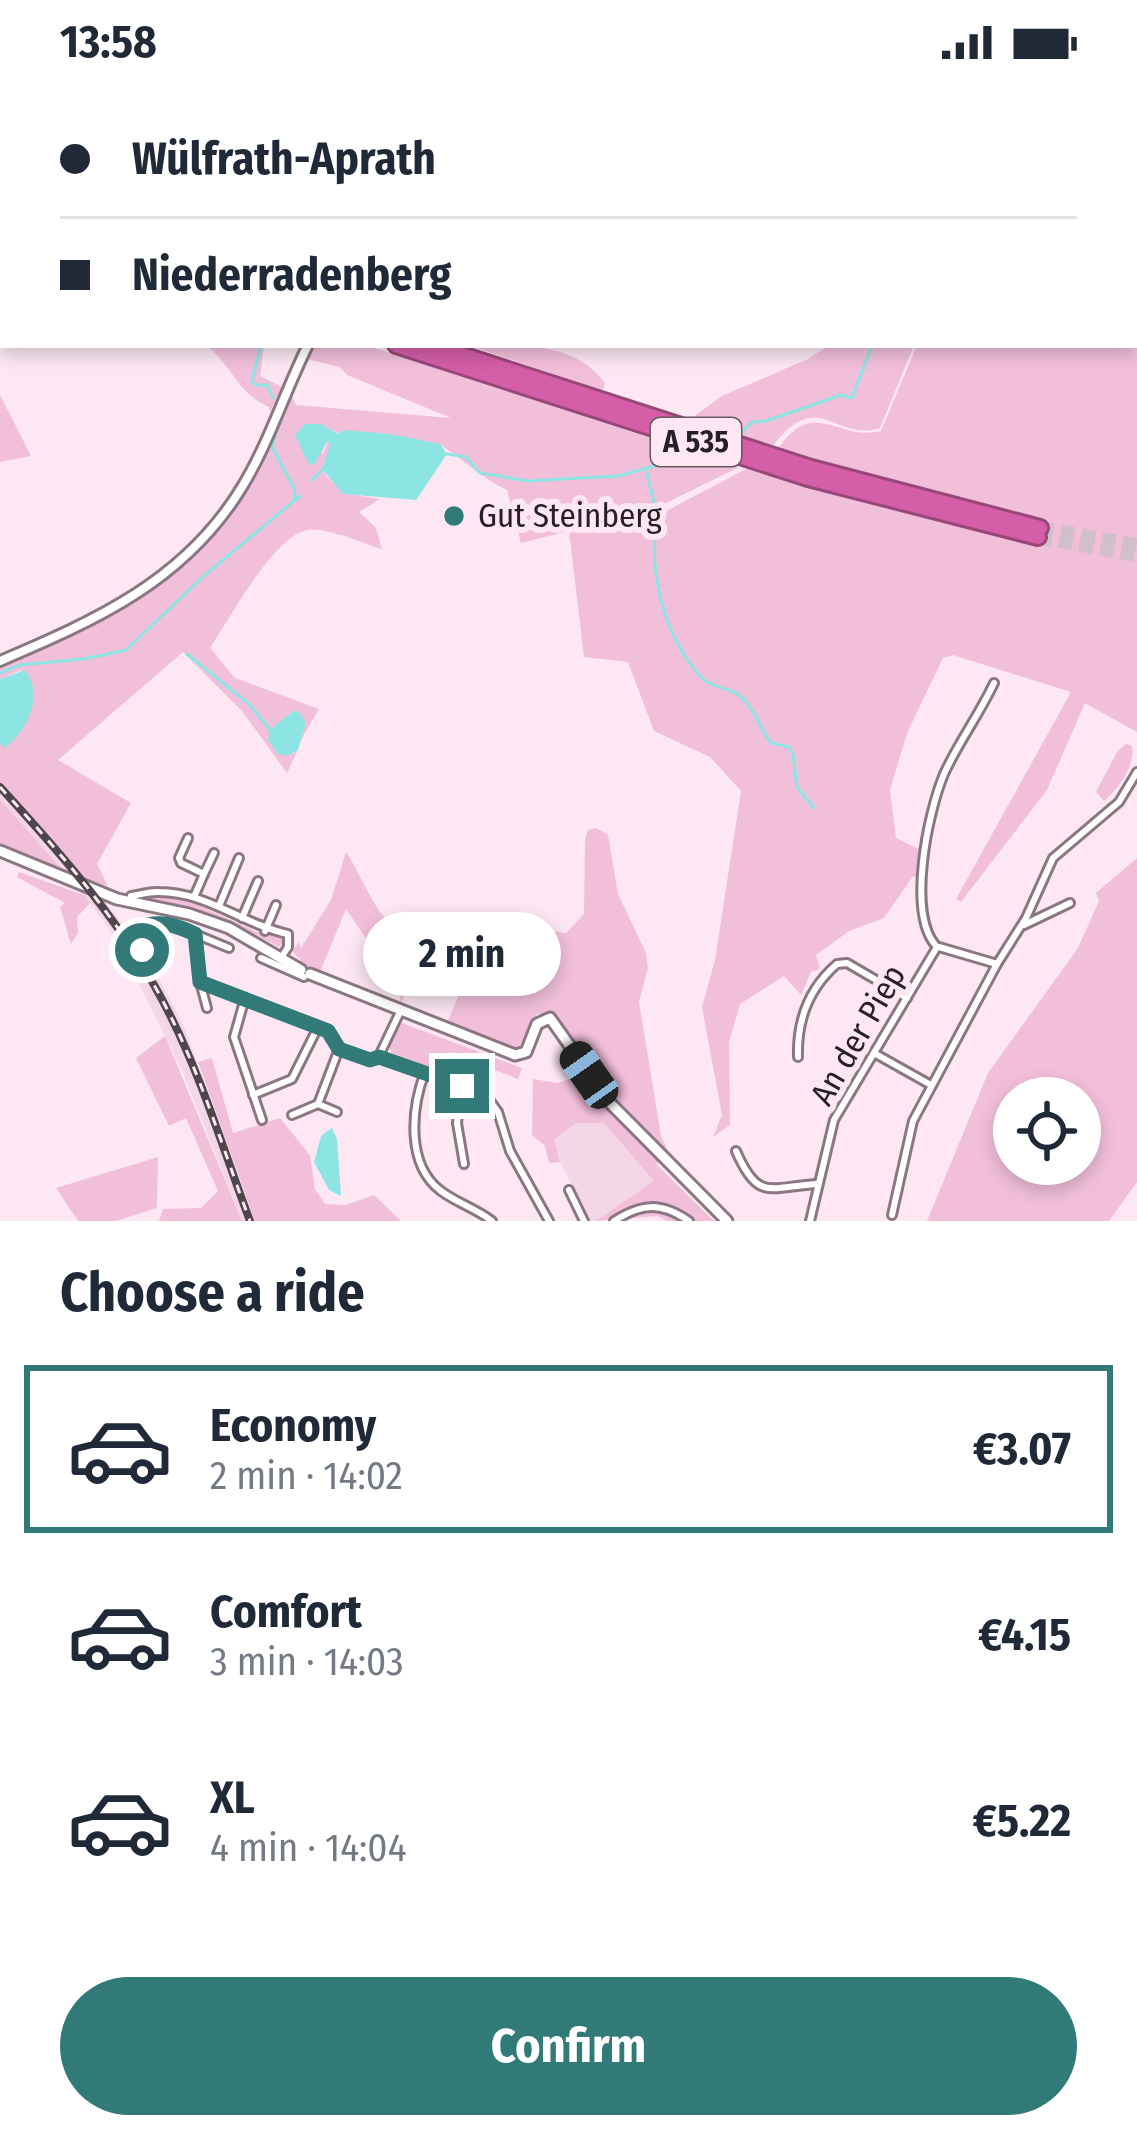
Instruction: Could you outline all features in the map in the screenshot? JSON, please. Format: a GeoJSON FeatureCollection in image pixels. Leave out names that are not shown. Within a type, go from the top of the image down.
{"type":"FeatureCollection","features":[{"type":"Feature","properties":{"kind":"highway","name":"A 535"},"geometry":{"type":"LineString","coordinates":[[406,348],[585,400]]}},
{"type":"Feature","properties":{"kind":"highway","name":"A 535"},"geometry":{"type":"LineString","coordinates":[[439,348],[809,473],[1039,532]]}},
{"type":"Feature","properties":{"kind":"main road"},"geometry":{"type":"LineString","coordinates":[[0,851],[126,902],[209,920],[247,936],[303,974],[515,1055],[526,1052],[537,1024],[550,1018],[611,1104],[727,1221]]}},
{"type":"Feature","properties":{"kind":"street"},"geometry":{"type":"LineString","coordinates":[[0,661],[103,617],[154,582],[197,543],[246,481],[307,348]]}},
{"type":"Feature","properties":{"kind":"street"},"geometry":{"type":"LineString","coordinates":[[994,683],[949,764],[932,811],[922,884],[926,929],[937,947],[997,964]]}},
{"type":"Feature","properties":{"kind":"street"},"geometry":{"type":"LineString","coordinates":[[892,1215],[908,1135],[1054,858],[1119,802],[1137,772]]}},
{"type":"Feature","properties":{"kind":"street"},"geometry":{"type":"LineString","coordinates":[[188,838],[181,863],[204,874]]}},
{"type":"Feature","properties":{"kind":"street"},"geometry":{"type":"LineString","coordinates":[[194,897],[214,853]]}},
{"type":"Feature","properties":{"kind":"street"},"geometry":{"type":"LineString","coordinates":[[219,906],[239,858]]}},
{"type":"Feature","properties":{"kind":"street"},"geometry":{"type":"LineString","coordinates":[[242,918],[258,881]]}},
{"type":"Feature","properties":{"kind":"street"},"geometry":{"type":"LineString","coordinates":[[131,896],[158,892],[194,897],[266,931],[288,934],[291,939],[280,958]]}},
{"type":"Feature","properties":{"kind":"street"},"geometry":{"type":"LineString","coordinates":[[1038,895],[1051,912]]}},
{"type":"Feature","properties":{"kind":"street"},"geometry":{"type":"LineString","coordinates":[[1021,927],[1070,903]]}},
{"type":"Feature","properties":{"kind":"street"},"geometry":{"type":"LineString","coordinates":[[266,931],[276,905]]}},
{"type":"Feature","properties":{"kind":"street"},"geometry":{"type":"LineString","coordinates":[[142,950],[133,934],[140,927],[161,922],[230,948]]}},
{"type":"Feature","properties":{"kind":"street"},"geometry":{"type":"LineString","coordinates":[[195,934],[207,1008]]}},
{"type":"Feature","properties":{"kind":"street","name":"An der Piep"},"geometry":{"type":"LineString","coordinates":[[810,1221],[834,1120],[937,947]]}},
{"type":"Feature","properties":{"kind":"street"},"geometry":{"type":"LineString","coordinates":[[261,958],[303,974]]}},
{"type":"Feature","properties":{"kind":"street"},"geometry":{"type":"LineString","coordinates":[[798,1057],[800,1016],[836,964],[847,963],[907,998]]}},
{"type":"Feature","properties":{"kind":"street"},"geometry":{"type":"LineString","coordinates":[[200,982],[328,1031],[339,1049],[425,1072],[494,1104],[509,1151],[549,1221]]}},
{"type":"Feature","properties":{"kind":"street"},"geometry":{"type":"LineString","coordinates":[[245,998],[234,1036],[262,1120]]}},
{"type":"Feature","properties":{"kind":"street"},"geometry":{"type":"LineString","coordinates":[[379,1057],[400,1012]]}},
{"type":"Feature","properties":{"kind":"street"},"geometry":{"type":"LineString","coordinates":[[254,1095],[292,1079],[318,1028]]}},
{"type":"Feature","properties":{"kind":"street"},"geometry":{"type":"LineString","coordinates":[[292,1115],[317,1104],[339,1049]]}},
{"type":"Feature","properties":{"kind":"street"},"geometry":{"type":"LineString","coordinates":[[874,1053],[932,1085]]}},
{"type":"Feature","properties":{"kind":"street"},"geometry":{"type":"LineString","coordinates":[[425,1072],[415,1118],[423,1172],[440,1190],[492,1221]]}},
{"type":"Feature","properties":{"kind":"street"},"geometry":{"type":"LineString","coordinates":[[462,1086],[457,1123],[464,1164]]}},
{"type":"Feature","properties":{"kind":"street"},"geometry":{"type":"LineString","coordinates":[[317,1104],[337,1112]]}},
{"type":"Feature","properties":{"kind":"street"},"geometry":{"type":"LineString","coordinates":[[736,1151],[746,1174],[759,1186],[778,1190],[816,1184]]}},
{"type":"Feature","properties":{"kind":"street"},"geometry":{"type":"LineString","coordinates":[[569,1190],[584,1221]]}},
{"type":"Feature","properties":{"kind":"street"},"geometry":{"type":"LineString","coordinates":[[614,1221],[643,1205],[663,1207],[689,1221]]}},
{"type":"Feature","properties":{"kind":"shaded area"},"geometry":{"type":"Polygon","coordinates":[[[209,348],[264,348],[260,376],[282,387],[270,412],[241,386],[209,348]]]}},
{"type":"Feature","properties":{"kind":"shaded area"},"geometry":{"type":"Polygon","coordinates":[[[312,348],[374,348],[739,467],[660,506],[584,527],[668,510],[748,468],[1036,546],[1042,525],[842,472],[779,448],[791,433],[815,423],[866,433],[881,431],[916,348],[1137,348],[1137,732],[1085,703],[1047,790],[961,902],[956,899],[1071,692],[953,655],[943,658],[907,733],[890,790],[896,838],[921,850],[918,878],[913,876],[884,918],[849,931],[816,955],[820,969],[811,972],[801,995],[784,976],[740,1004],[729,1042],[730,1125],[713,1137],[722,1115],[702,1007],[715,960],[741,791],[710,757],[654,731],[628,662],[584,657],[569,531],[521,543],[507,490],[439,444],[340,434],[321,424],[322,455],[328,442],[332,443],[322,469],[328,477],[346,492],[380,499],[359,512],[376,528],[382,549],[325,531],[295,535],[268,562],[210,648],[235,678],[319,709],[298,745],[306,723],[293,711],[270,730],[293,754],[298,750],[287,773],[242,711],[183,652],[58,760],[131,803],[97,864],[108,886],[87,880],[0,782],[0,743],[4,747],[29,714],[21,670],[0,679],[0,655],[58,632],[48,646],[76,633],[131,602],[181,565],[242,494],[291,394],[296,405],[451,418],[347,375],[340,367],[307,359],[312,348]]]}},
{"type":"Feature","properties":{"kind":"shaded area"},"geometry":{"type":"Polygon","coordinates":[[[477,348],[560,352],[592,369],[605,383],[603,391],[477,348]]]}},
{"type":"Feature","properties":{"kind":"shaded area"},"geometry":{"type":"Polygon","coordinates":[[[824,348],[913,348],[880,428],[865,431],[827,420],[803,420],[773,446],[689,420],[722,396],[824,348]]]}},
{"type":"Feature","properties":{"kind":"shaded area"},"geometry":{"type":"Polygon","coordinates":[[[0,395],[31,456],[0,462],[0,395]]]}},
{"type":"Feature","properties":{"kind":"shaded area"},"geometry":{"type":"Polygon","coordinates":[[[1126,744],[1132,746],[1128,769],[1104,801],[1096,792],[1126,744]]]}},
{"type":"Feature","properties":{"kind":"shaded area"},"geometry":{"type":"Polygon","coordinates":[[[0,782],[135,943],[139,942],[183,1024],[255,1221],[242,1221],[182,1070],[117,940],[0,799],[0,782]]]}},
{"type":"Feature","properties":{"kind":"shaded area"},"geometry":{"type":"Polygon","coordinates":[[[0,799],[63,871],[0,846],[0,799]]]}},
{"type":"Feature","properties":{"kind":"shaded area"},"geometry":{"type":"Polygon","coordinates":[[[596,828],[608,835],[618,894],[646,953],[648,968],[639,1002],[661,1136],[670,1155],[656,1164],[714,1221],[667,1221],[658,1216],[596,1221],[654,1181],[604,1123],[576,1123],[554,1139],[560,1162],[549,1163],[545,1146],[532,1135],[533,1079],[558,1083],[575,1077],[584,1058],[556,1014],[537,1014],[518,1048],[447,1023],[478,949],[470,942],[430,946],[413,970],[401,1004],[399,987],[346,909],[320,972],[292,951],[299,942],[301,948],[331,900],[346,852],[390,922],[475,920],[566,933],[584,914],[585,839],[588,830],[596,828]]]}},
{"type":"Feature","properties":{"kind":"shaded area"},"geometry":{"type":"Polygon","coordinates":[[[1137,858],[1137,1182],[1109,1221],[927,1221],[988,1073],[1078,948],[1099,901],[1096,893],[1137,858]]]}},
{"type":"Feature","properties":{"kind":"shaded area"},"geometry":{"type":"Polygon","coordinates":[[[19,872],[84,895],[90,903],[77,917],[78,933],[71,944],[60,907],[65,903],[17,877],[19,872]]]}},
{"type":"Feature","properties":{"kind":"shaded area"},"geometry":{"type":"Polygon","coordinates":[[[150,895],[192,902],[286,940],[279,947],[213,918],[142,901],[150,895]]]}},
{"type":"Feature","properties":{"kind":"shaded area"},"geometry":{"type":"Polygon","coordinates":[[[402,1023],[522,1068],[518,1079],[449,1052],[440,1075],[393,1058],[389,1046],[402,1023]]]}},
{"type":"Feature","properties":{"kind":"shaded area"},"geometry":{"type":"Polygon","coordinates":[[[165,1036],[242,1221],[159,1221],[163,1209],[201,1208],[218,1191],[186,1118],[169,1126],[136,1058],[165,1036]]]}},
{"type":"Feature","properties":{"kind":"shaded area"},"geometry":{"type":"Polygon","coordinates":[[[212,1058],[233,1133],[280,1118],[310,1155],[315,1189],[325,1204],[346,1205],[374,1195],[401,1221],[255,1221],[198,1062],[212,1058]]]}},
{"type":"Feature","properties":{"kind":"shaded area"},"geometry":{"type":"Polygon","coordinates":[[[576,1122],[605,1123],[655,1182],[596,1221],[590,1221],[553,1139],[576,1122]]]}},
{"type":"Feature","properties":{"kind":"shaded area"},"geometry":{"type":"Polygon","coordinates":[[[158,1157],[157,1208],[116,1221],[78,1221],[56,1188],[158,1157]]]}},
{"type":"Feature","properties":{"kind":"water"},"geometry":{"type":"Polygon","coordinates":[[[305,424],[321,424],[339,434],[344,430],[391,434],[440,444],[447,454],[416,500],[343,494],[322,469],[331,443],[327,442],[314,465],[308,463],[295,435],[305,424]]]}},
{"type":"Feature","properties":{"kind":"water"},"geometry":{"type":"Polygon","coordinates":[[[25,670],[33,690],[31,712],[20,733],[4,748],[0,743],[0,679],[25,670]]]}},
{"type":"Feature","properties":{"kind":"water"},"geometry":{"type":"Polygon","coordinates":[[[293,711],[306,723],[298,750],[288,756],[278,754],[268,740],[270,730],[293,711]]]}},
{"type":"Feature","properties":{"kind":"water"},"geometry":{"type":"Polygon","coordinates":[[[332,1128],[341,1196],[329,1190],[314,1162],[321,1136],[332,1128]]]}},
{"type":"Feature","properties":{"kind":"waterway"},"geometry":{"type":"LineString","coordinates":[[260,348],[252,381],[267,385],[273,398]]}},
{"type":"Feature","properties":{"kind":"waterway"},"geometry":{"type":"LineString","coordinates":[[741,433],[752,422],[841,395],[852,398],[871,348]]}},
{"type":"Feature","properties":{"kind":"waterway"},"geometry":{"type":"LineString","coordinates":[[281,418],[272,447],[295,490],[294,499]]}},
{"type":"Feature","properties":{"kind":"waterway"},"geometry":{"type":"LineString","coordinates":[[447,454],[466,457],[480,473],[528,481],[618,476],[694,455]]}},
{"type":"Feature","properties":{"kind":"waterway"},"geometry":{"type":"LineString","coordinates":[[312,480],[325,467]]}},
{"type":"Feature","properties":{"kind":"waterway"},"geometry":{"type":"LineString","coordinates":[[646,471],[656,509]]}},
{"type":"Feature","properties":{"kind":"waterway"},"geometry":{"type":"LineString","coordinates":[[0,673],[20,665],[126,650],[206,574],[300,496]]}},
{"type":"Feature","properties":{"kind":"waterway"},"geometry":{"type":"LineString","coordinates":[[657,517],[657,580],[676,641],[705,681],[742,697],[771,743],[789,747],[797,787],[814,808]]}},
{"type":"Feature","properties":{"kind":"waterway"},"geometry":{"type":"LineString","coordinates":[[187,654],[250,705],[270,730]]}},
{"type":"Feature","properties":{"kind":"tunnel"},"geometry":{"type":"LineString","coordinates":[[1040,528],[1137,545]]}},
{"type":"Feature","properties":{"kind":"tunnel"},"geometry":{"type":"LineString","coordinates":[[1038,537],[1137,555]]}},
{"type":"Feature","properties":{"kind":"railway"},"geometry":{"type":"LineString","coordinates":[[0,787],[93,895],[153,983],[193,1065],[250,1221]]}},
{"type":"Feature","properties":{"kind":"place","name":"Gut Steinberg"},"geometry":{"type":"Point","coordinates":[454,516]}},
{"type":"Feature","properties":{"kind":"route"},"geometry":{"type":"LineString","coordinates":[[142,950],[134,937],[136,928],[161,922],[177,925],[195,934],[200,982],[328,1031],[339,1049],[370,1060],[379,1057],[462,1086]]}}]}
